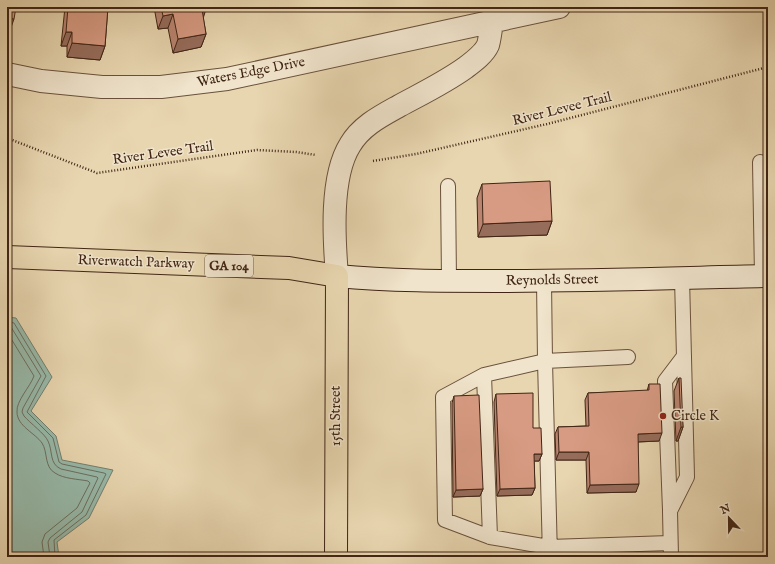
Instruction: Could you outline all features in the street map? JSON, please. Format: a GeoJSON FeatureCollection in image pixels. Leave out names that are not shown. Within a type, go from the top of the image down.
{"type":"FeatureCollection","features":[{"type":"Feature","properties":{"kind":"main road","name":"Riverwatch Parkway"},"geometry":{"type":"LineString","coordinates":[[7,257],[289,268],[337,276]]}},
{"type":"Feature","properties":{"kind":"main road","name":"15th Street"},"geometry":{"type":"LineString","coordinates":[[336,557],[337,276]]}},
{"type":"Feature","properties":{"kind":"street","name":"Waters Edge Drive"},"geometry":{"type":"LineString","coordinates":[[7,74],[41,81],[102,87],[161,87],[227,79],[559,7]]}},
{"type":"Feature","properties":{"kind":"street"},"geometry":{"type":"LineString","coordinates":[[337,276],[334,240],[337,188],[343,159],[350,144],[362,129],[380,117],[456,74],[475,61],[488,46],[492,21]]}},
{"type":"Feature","properties":{"kind":"street","name":"Reynolds Street"},"geometry":{"type":"LineString","coordinates":[[337,276],[370,279],[449,281],[544,281],[765,276]]}},
{"type":"Feature","properties":{"kind":"lane"},"geometry":{"type":"LineString","coordinates":[[760,162],[765,276]]}},
{"type":"Feature","properties":{"kind":"lane"},"geometry":{"type":"LineString","coordinates":[[448,186],[449,281]]}},
{"type":"Feature","properties":{"kind":"lane"},"geometry":{"type":"LineString","coordinates":[[670,511],[687,477],[682,278]]}},
{"type":"Feature","properties":{"kind":"lane"},"geometry":{"type":"LineString","coordinates":[[544,281],[549,552]]}},
{"type":"Feature","properties":{"kind":"lane"},"geometry":{"type":"LineString","coordinates":[[671,557],[665,381],[684,356]]}},
{"type":"Feature","properties":{"kind":"lane"},"geometry":{"type":"LineString","coordinates":[[628,357],[545,361],[484,375],[443,398],[445,520],[490,537],[549,552],[670,543]]}},
{"type":"Feature","properties":{"kind":"lane"},"geometry":{"type":"LineString","coordinates":[[484,375],[490,537]]}},
{"type":"Feature","properties":{"kind":"path","name":"River Levee Trail"},"geometry":{"type":"LineString","coordinates":[[366,161],[416,154],[540,125],[768,67]]}},
{"type":"Feature","properties":{"kind":"path","name":"River Levee Trail"},"geometry":{"type":"LineString","coordinates":[[7,138],[97,173],[257,150],[319,155]]}},
{"type":"Feature","properties":{"kind":"water"},"geometry":{"type":"Polygon","coordinates":[[[7,317],[16,318],[52,377],[31,411],[56,436],[62,460],[113,470],[89,518],[57,542],[59,557],[7,557],[7,317]]]}},
{"type":"Feature","properties":{"kind":"building"},"geometry":{"type":"Polygon","coordinates":[[[7,7],[16,7],[14,19],[7,18],[7,7]]]}},
{"type":"Feature","properties":{"kind":"building"},"geometry":{"type":"Polygon","coordinates":[[[68,7],[108,7],[105,46],[72,43],[72,32],[66,32],[68,7]]]}},
{"type":"Feature","properties":{"kind":"building"},"geometry":{"type":"Polygon","coordinates":[[[161,7],[206,7],[206,9],[202,9],[206,34],[178,39],[173,14],[163,16],[161,7]]]}},
{"type":"Feature","properties":{"kind":"building"},"geometry":{"type":"Polygon","coordinates":[[[550,181],[552,221],[483,224],[482,184],[550,181]]]}},
{"type":"Feature","properties":{"kind":"building"},"geometry":{"type":"Polygon","coordinates":[[[679,378],[681,378],[683,427],[681,427],[679,378]]]}},
{"type":"Feature","properties":{"kind":"building"},"geometry":{"type":"Polygon","coordinates":[[[649,384],[660,384],[662,433],[638,434],[639,484],[590,485],[589,452],[559,452],[558,427],[589,426],[588,393],[649,390],[649,384]]]}},
{"type":"Feature","properties":{"kind":"building"},"geometry":{"type":"Polygon","coordinates":[[[533,393],[533,428],[541,428],[542,454],[534,454],[535,488],[500,489],[496,394],[533,393]]]}},
{"type":"Feature","properties":{"kind":"building"},"geometry":{"type":"Polygon","coordinates":[[[479,395],[483,489],[456,490],[454,396],[479,395]]]}},
{"type":"Feature","properties":{"kind":"place","name":"Circle K"},"geometry":{"type":"Point","coordinates":[663,416]}}]}
